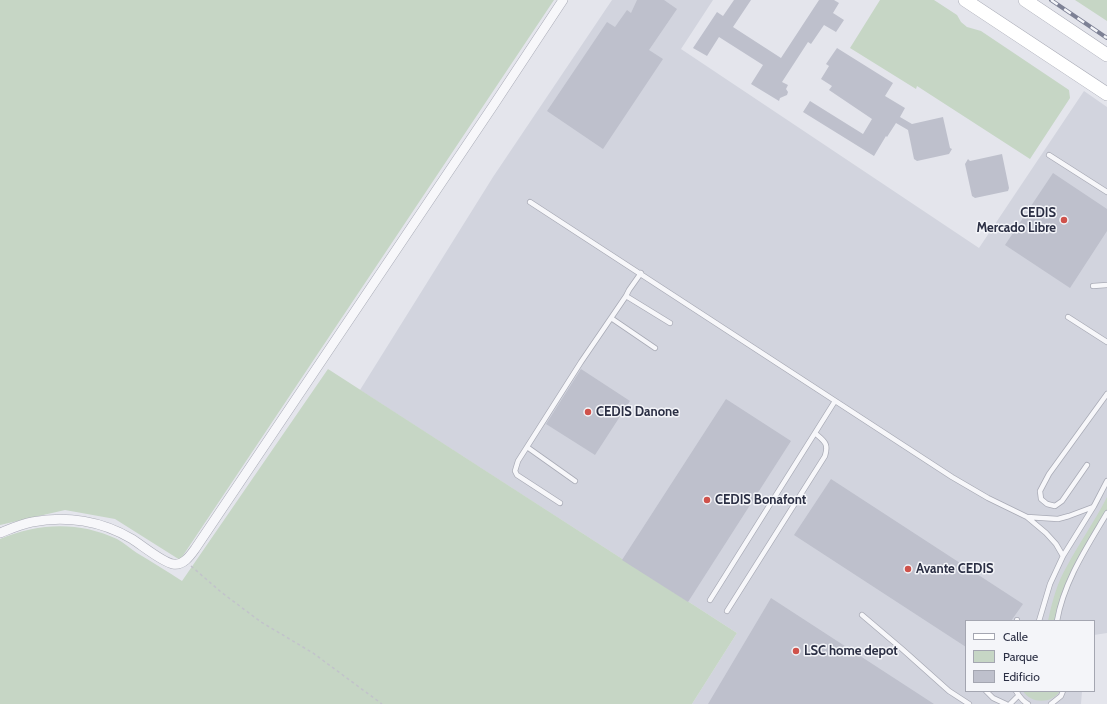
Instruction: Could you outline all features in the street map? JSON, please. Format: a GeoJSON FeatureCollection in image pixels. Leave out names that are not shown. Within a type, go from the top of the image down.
{"type":"FeatureCollection","features":[{"type":"Feature","properties":{"kind":"main road"},"geometry":{"type":"LineString","coordinates":[[965,0],[1107,94]]}},
{"type":"Feature","properties":{"kind":"main road"},"geometry":{"type":"LineString","coordinates":[[1025,0],[1107,55]]}},
{"type":"Feature","properties":{"kind":"street"},"geometry":{"type":"LineString","coordinates":[[0,533],[31,522],[56,520],[89,522],[124,534],[174,565],[186,561],[563,0]]}},
{"type":"Feature","properties":{"kind":"lane"},"geometry":{"type":"LineString","coordinates":[[1049,155],[1107,192]]}},
{"type":"Feature","properties":{"kind":"lane"},"geometry":{"type":"LineString","coordinates":[[530,202],[952,477],[988,498],[1027,517],[1046,533],[1056,544],[1063,556]]}},
{"type":"Feature","properties":{"kind":"lane"},"geometry":{"type":"LineString","coordinates":[[560,503],[517,474],[515,471],[518,461],[581,362],[626,296],[628,290],[641,274]]}},
{"type":"Feature","properties":{"kind":"lane"},"geometry":{"type":"LineString","coordinates":[[1093,286],[1107,284]]}},
{"type":"Feature","properties":{"kind":"lane"},"geometry":{"type":"LineString","coordinates":[[626,296],[670,323]]}},
{"type":"Feature","properties":{"kind":"lane"},"geometry":{"type":"LineString","coordinates":[[1068,317],[1107,342]]}},
{"type":"Feature","properties":{"kind":"lane"},"geometry":{"type":"LineString","coordinates":[[611,318],[655,348]]}},
{"type":"Feature","properties":{"kind":"lane"},"geometry":{"type":"LineString","coordinates":[[1087,465],[1062,501],[1055,506],[1047,504],[1041,499],[1040,490],[1048,474],[1107,394]]}},
{"type":"Feature","properties":{"kind":"lane"},"geometry":{"type":"LineString","coordinates":[[710,600],[835,401]]}},
{"type":"Feature","properties":{"kind":"lane"},"geometry":{"type":"LineString","coordinates":[[727,612],[826,456],[827,448],[825,443],[816,433]]}},
{"type":"Feature","properties":{"kind":"lane"},"geometry":{"type":"LineString","coordinates":[[527,447],[574,480]]}},
{"type":"Feature","properties":{"kind":"lane"},"geometry":{"type":"LineString","coordinates":[[1039,620],[1050,584],[1063,556],[1094,506],[1107,481]]}},
{"type":"Feature","properties":{"kind":"lane"},"geometry":{"type":"LineString","coordinates":[[1027,517],[1058,518],[1069,516],[1094,506]]}},
{"type":"Feature","properties":{"kind":"lane"},"geometry":{"type":"LineString","coordinates":[[1057,620],[1064,590],[1073,570],[1107,513]]}},
{"type":"Feature","properties":{"kind":"lane"},"geometry":{"type":"LineString","coordinates":[[862,615],[949,692],[969,704]]}},
{"type":"Feature","properties":{"kind":"lane"},"geometry":{"type":"LineString","coordinates":[[987,692],[993,698],[1006,704]]}},
{"type":"Feature","properties":{"kind":"lane"},"geometry":{"type":"LineString","coordinates":[[1051,704],[1061,696],[1063,692]]}},
{"type":"Feature","properties":{"kind":"lane"},"geometry":{"type":"LineString","coordinates":[[1010,704],[1017,694],[1026,704]]}},
{"type":"Feature","properties":{"kind":"path"},"geometry":{"type":"LineString","coordinates":[[186,561],[220,592],[261,622],[313,653],[382,704]]}},
{"type":"Feature","properties":{"kind":"shaded area"},"geometry":{"type":"Polygon","coordinates":[[[612,0],[713,0],[681,49],[979,248],[1084,91],[1107,107],[1107,633],[1095,635],[1095,620],[965,620],[965,692],[1082,692],[1081,704],[692,704],[737,633],[360,390],[493,177],[612,0]]]}},
{"type":"Feature","properties":{"kind":"green space"},"geometry":{"type":"Polygon","coordinates":[[[0,0],[554,0],[180,560],[115,519],[65,510],[0,525],[0,0]]]}},
{"type":"Feature","properties":{"kind":"green space"},"geometry":{"type":"Polygon","coordinates":[[[880,0],[934,0],[957,15],[961,22],[967,27],[981,31],[1069,90],[1070,98],[1030,159],[917,86],[916,89],[850,48],[880,0]]]}},
{"type":"Feature","properties":{"kind":"green space"},"geometry":{"type":"Polygon","coordinates":[[[1075,0],[1107,0],[1107,21],[1075,0]]]}},
{"type":"Feature","properties":{"kind":"green space"},"geometry":{"type":"Polygon","coordinates":[[[328,369],[737,633],[692,704],[0,704],[0,539],[44,527],[58,526],[88,529],[117,539],[182,581],[328,369]]]}},
{"type":"Feature","properties":{"kind":"green space"},"geometry":{"type":"Polygon","coordinates":[[[1107,497],[1107,510],[1071,572],[1060,599],[1055,620],[1048,620],[1055,593],[1063,572],[1107,497]]]}},
{"type":"Feature","properties":{"kind":"green space"},"geometry":{"type":"Polygon","coordinates":[[[1024,692],[1059,692],[1052,698],[1042,701],[1031,698],[1024,692]]]}},
{"type":"Feature","properties":{"kind":"building"},"geometry":{"type":"Polygon","coordinates":[[[637,0],[664,0],[677,9],[649,50],[663,59],[603,149],[547,111],[607,22],[615,27],[627,10],[631,13],[637,0]]]}},
{"type":"Feature","properties":{"kind":"building"},"geometry":{"type":"Polygon","coordinates":[[[734,0],[751,0],[733,27],[781,58],[819,0],[834,0],[839,3],[833,13],[844,20],[836,32],[824,25],[811,44],[808,42],[782,82],[788,85],[786,89],[788,92],[787,95],[780,98],[779,101],[751,84],[763,65],[719,37],[707,56],[693,48],[717,12],[723,16],[734,0]]]}},
{"type":"Feature","properties":{"kind":"building"},"geometry":{"type":"Polygon","coordinates":[[[837,48],[893,83],[885,96],[905,108],[900,117],[912,124],[943,117],[950,148],[952,149],[949,154],[917,161],[914,159],[908,130],[896,123],[874,156],[803,112],[810,101],[863,134],[872,119],[829,90],[832,86],[821,79],[829,66],[826,64],[837,48]]]}},
{"type":"Feature","properties":{"kind":"building"},"geometry":{"type":"Polygon","coordinates":[[[1002,154],[1009,188],[1008,191],[975,198],[972,196],[965,164],[968,159],[970,161],[1002,154]]]}},
{"type":"Feature","properties":{"kind":"building","name":"CEDIS Mercado Libre"},"geometry":{"type":"Polygon","coordinates":[[[1053,173],[1107,209],[1107,231],[1070,288],[1005,245],[1053,173]]]}},
{"type":"Feature","properties":{"kind":"building","name":"CEDIS Danone"},"geometry":{"type":"Polygon","coordinates":[[[581,369],[630,401],[595,455],[546,424],[581,369]]]}},
{"type":"Feature","properties":{"kind":"building","name":"CEDIS Bonafont"},"geometry":{"type":"Polygon","coordinates":[[[726,399],[791,441],[688,602],[622,560],[726,399]]]}},
{"type":"Feature","properties":{"kind":"building","name":"Avante CEDIS"},"geometry":{"type":"Polygon","coordinates":[[[831,479],[1023,604],[1012,620],[965,620],[965,646],[794,535],[831,479]]]}},
{"type":"Feature","properties":{"kind":"building","name":"LSC home depot"},"geometry":{"type":"Polygon","coordinates":[[[771,598],[934,704],[708,704],[771,598]]]}},
{"type":"Feature","properties":{"kind":"railway"},"geometry":{"type":"LineString","coordinates":[[1051,0],[1107,38]]}},
{"type":"Feature","properties":{"kind":"place","name":"CEDIS Mercado Libre"},"geometry":{"type":"Point","coordinates":[1064,220]}},
{"type":"Feature","properties":{"kind":"place","name":"CEDIS Danone"},"geometry":{"type":"Point","coordinates":[588,412]}},
{"type":"Feature","properties":{"kind":"place","name":"CEDIS Bonafont"},"geometry":{"type":"Point","coordinates":[707,500]}},
{"type":"Feature","properties":{"kind":"place","name":"Avante CEDIS"},"geometry":{"type":"Point","coordinates":[908,569]}},
{"type":"Feature","properties":{"kind":"place","name":"LSC home depot"},"geometry":{"type":"Point","coordinates":[796,651]}}]}
